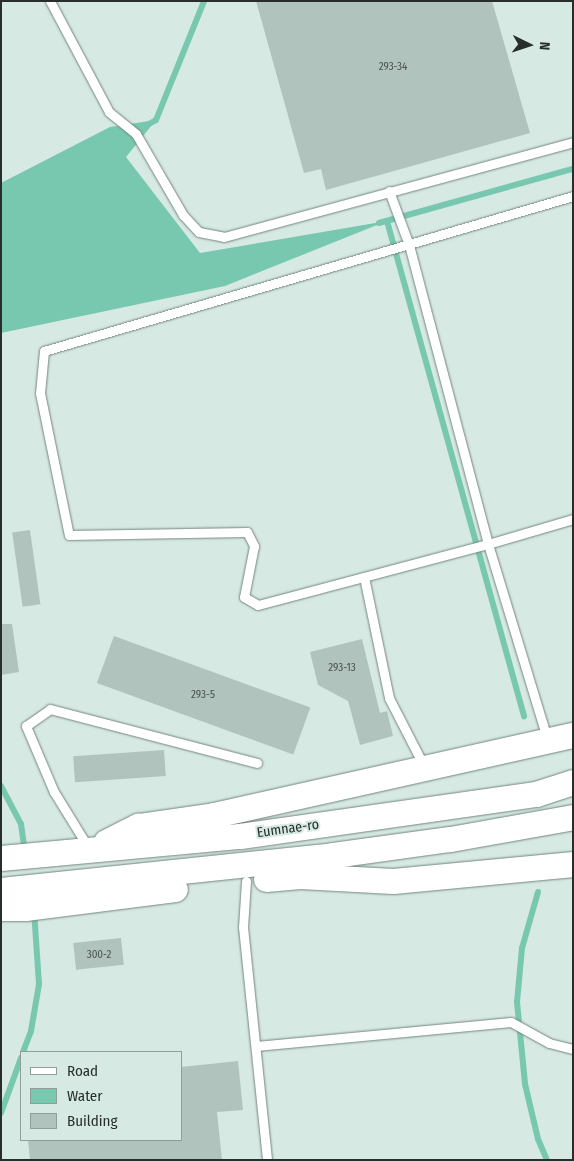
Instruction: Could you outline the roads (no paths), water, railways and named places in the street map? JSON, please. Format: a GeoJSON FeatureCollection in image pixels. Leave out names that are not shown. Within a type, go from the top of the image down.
{"type":"FeatureCollection","features":[{"type":"Feature","properties":{"kind":"street"},"geometry":{"type":"LineString","coordinates":[[89,849],[138,826],[214,815],[573,735]]}},
{"type":"Feature","properties":{"kind":"street","name":"Eumnae-ro"},"geometry":{"type":"LineString","coordinates":[[4,856],[240,836],[536,794],[573,782]]}},
{"type":"Feature","properties":{"kind":"street"},"geometry":{"type":"LineString","coordinates":[[1,890],[450,840],[573,817]]}},
{"type":"Feature","properties":{"kind":"street"},"geometry":{"type":"LineString","coordinates":[[24,907],[300,876],[393,881],[573,864]]}},
{"type":"Feature","properties":{"kind":"lane"},"geometry":{"type":"LineString","coordinates":[[50,1],[109,112],[136,134],[183,215],[199,232],[224,237],[573,142]]}},
{"type":"Feature","properties":{"kind":"lane"},"geometry":{"type":"LineString","coordinates":[[389,191],[409,245],[488,544],[548,742]]}},
{"type":"Feature","properties":{"kind":"lane"},"geometry":{"type":"LineString","coordinates":[[573,196],[44,351],[40,393],[69,535],[247,532],[254,546],[244,597],[258,605],[488,544],[573,519]]}},
{"type":"Feature","properties":{"kind":"lane"},"geometry":{"type":"LineString","coordinates":[[364,577],[389,698],[425,769]]}},
{"type":"Feature","properties":{"kind":"lane"},"geometry":{"type":"LineString","coordinates":[[89,849],[54,792],[26,726],[50,709],[257,763]]}},
{"type":"Feature","properties":{"kind":"lane"},"geometry":{"type":"LineString","coordinates":[[246,881],[244,927],[267,1160]]}},
{"type":"Feature","properties":{"kind":"lane"},"geometry":{"type":"LineString","coordinates":[[256,1046],[511,1022],[549,1043],[573,1049]]}},
{"type":"Feature","properties":{"kind":"water"},"geometry":{"type":"Polygon","coordinates":[[[156,120],[126,157],[200,253],[387,221],[225,286],[1,333],[1,183],[110,127],[156,120]]]}},
{"type":"Feature","properties":{"kind":"waterway"},"geometry":{"type":"LineString","coordinates":[[149,124],[156,120],[204,1]]}},
{"type":"Feature","properties":{"kind":"waterway"},"geometry":{"type":"LineString","coordinates":[[379,223],[573,169]]}},
{"type":"Feature","properties":{"kind":"waterway"},"geometry":{"type":"LineString","coordinates":[[387,221],[524,716]]}},
{"type":"Feature","properties":{"kind":"waterway"},"geometry":{"type":"LineString","coordinates":[[1,786],[21,824],[25,852]]}},
{"type":"Feature","properties":{"kind":"waterway"},"geometry":{"type":"LineString","coordinates":[[538,892],[522,948],[517,1002],[525,1084],[538,1139],[547,1160]]}},
{"type":"Feature","properties":{"kind":"waterway"},"geometry":{"type":"LineString","coordinates":[[23,1051],[31,1031],[39,984],[34,911]]}},
{"type":"Feature","properties":{"kind":"waterway"},"geometry":{"type":"LineString","coordinates":[[1,1113],[20,1061]]}}]}
